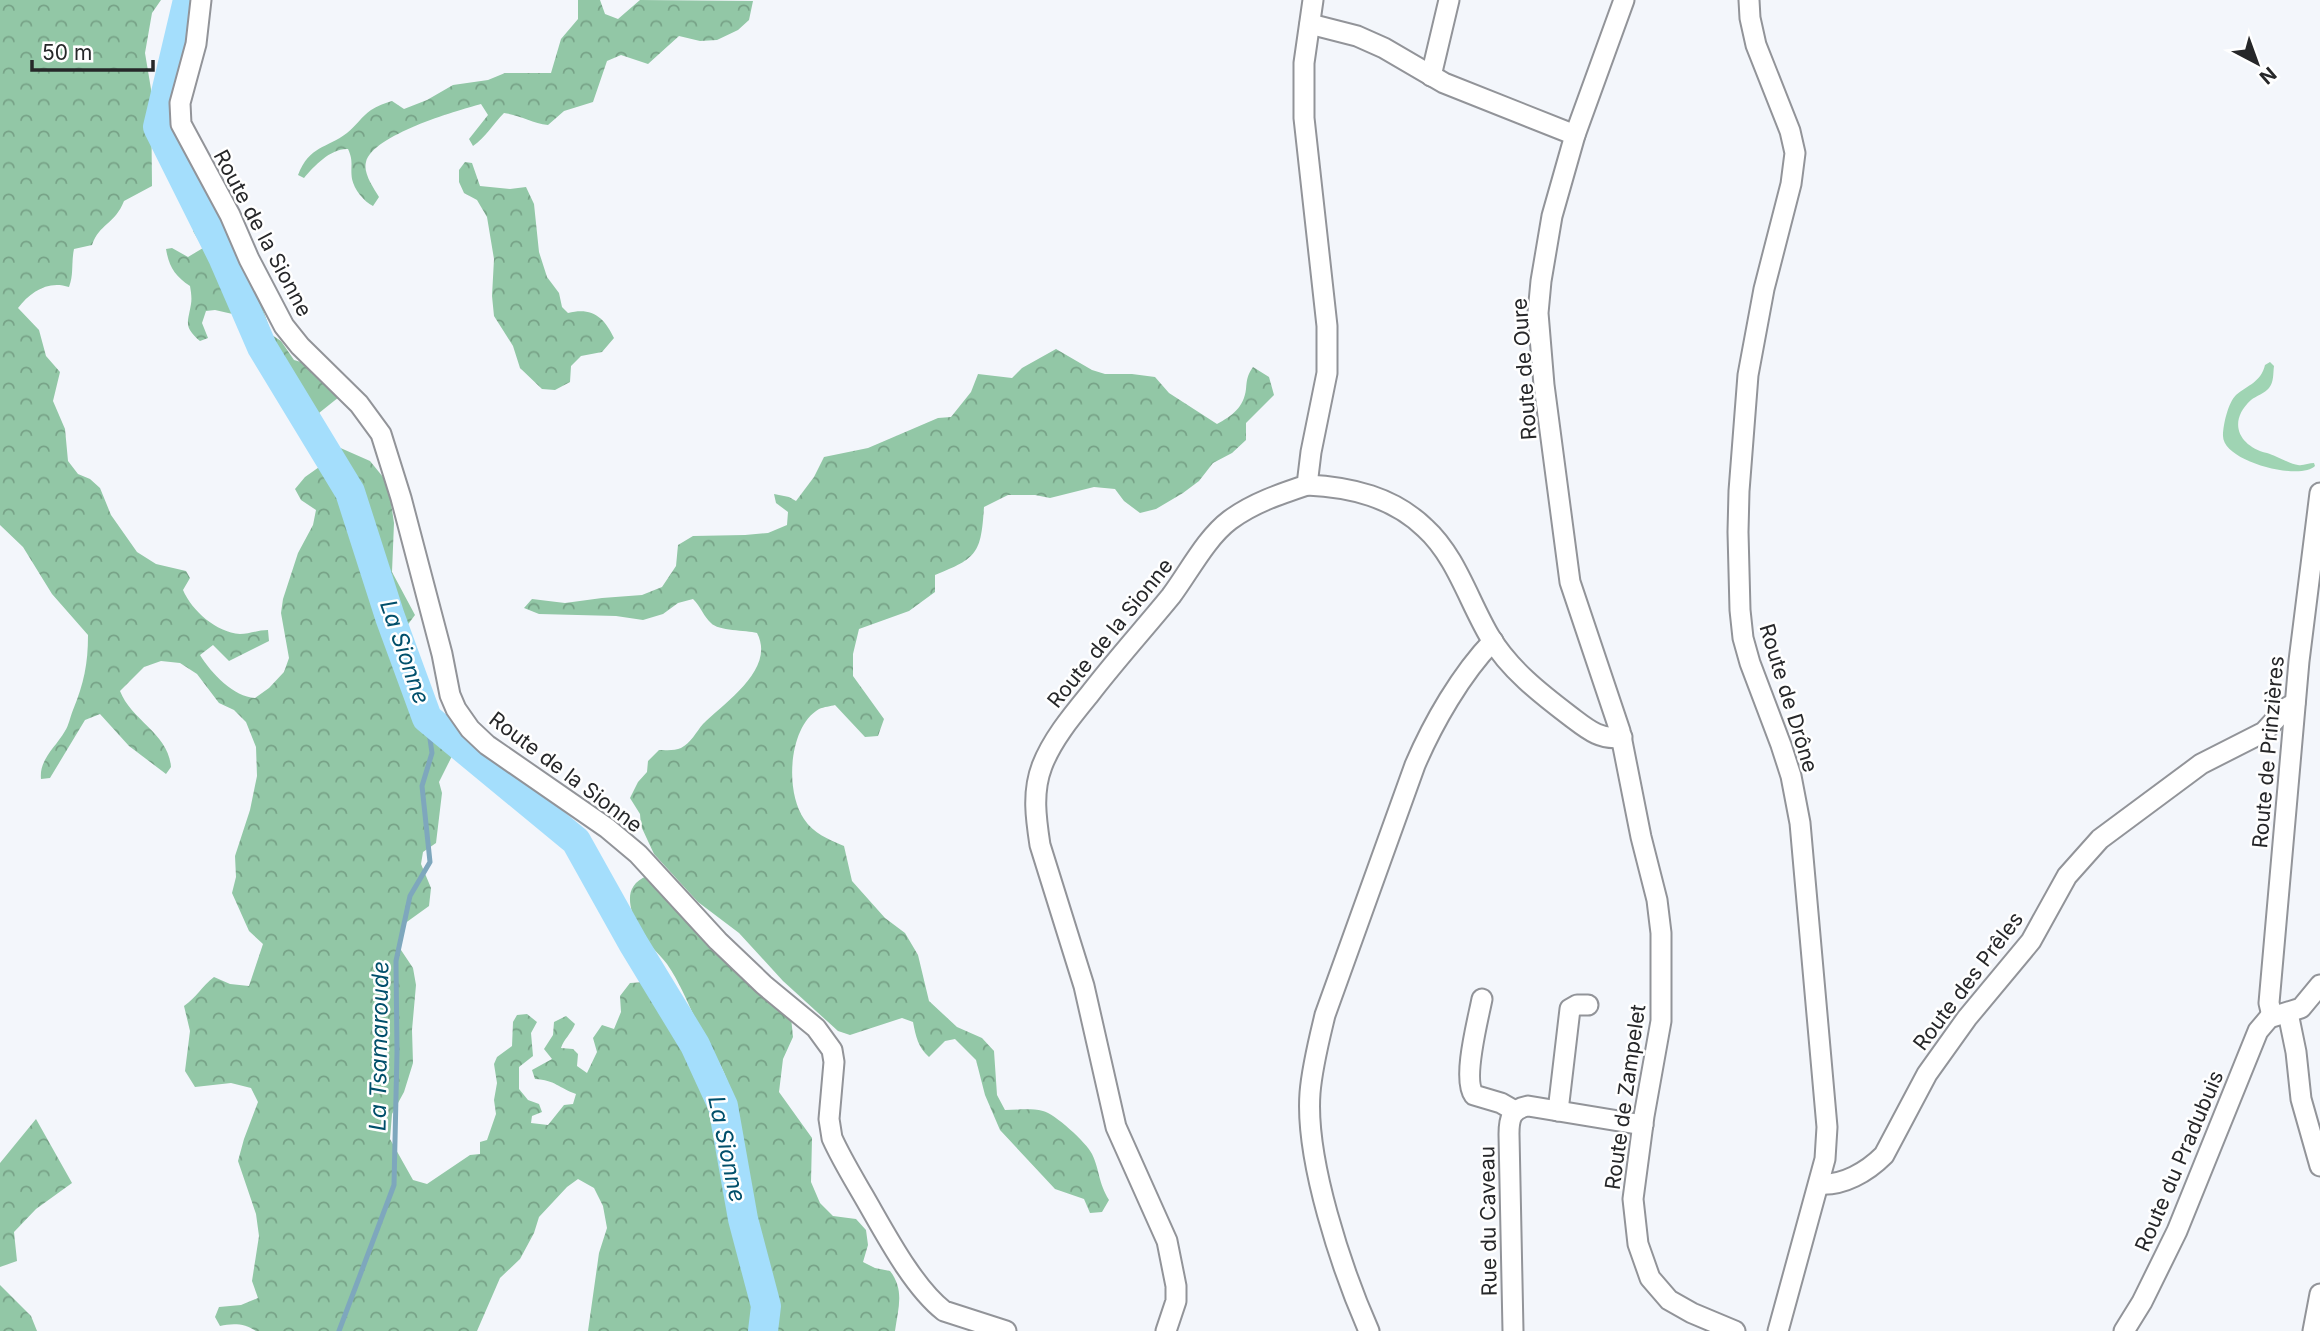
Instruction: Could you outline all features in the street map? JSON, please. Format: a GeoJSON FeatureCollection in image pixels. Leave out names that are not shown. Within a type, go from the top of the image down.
{"type":"FeatureCollection","features":[{"type":"Feature","properties":{"kind":"street","name":"Route de la Sionne"},"geometry":{"type":"LineString","coordinates":[[201,0],[196,44],[180,103],[181,124],[230,215],[254,270],[284,326],[300,346],[359,404],[381,434],[401,498],[442,654],[450,695],[456,709],[470,729],[487,745],[607,828],[638,854],[764,985],[816,1028],[832,1050],[834,1062],[829,1119],[832,1138],[889,1241],[918,1282],[944,1311],[1006,1331]]}},
{"type":"Feature","properties":{"kind":"street"},"geometry":{"type":"LineString","coordinates":[[1313,0],[1304,63],[1304,118],[1327,326],[1327,373],[1307,485],[1337,487],[1374,496],[1399,508],[1419,522],[1432,534],[1447,556],[1493,642],[1511,664],[1554,704],[1604,738],[1622,737]]}},
{"type":"Feature","properties":{"kind":"street"},"geometry":{"type":"LineString","coordinates":[[1431,76],[1450,0]]}},
{"type":"Feature","properties":{"kind":"street","name":"Route de Oure"},"geometry":{"type":"LineString","coordinates":[[1622,737],[1570,582],[1544,386],[1538,313],[1552,216],[1575,135],[1623,0]]}},
{"type":"Feature","properties":{"kind":"street","name":"Route de Drône"},"geometry":{"type":"LineString","coordinates":[[1749,0],[1756,45],[1790,131],[1795,153],[1791,184],[1764,289],[1748,376],[1739,491],[1740,610],[1749,663],[1791,776],[1803,843],[1827,1127],[1825,1159],[1819,1184],[1778,1331]]}},
{"type":"Feature","properties":{"kind":"street"},"geometry":{"type":"LineString","coordinates":[[1310,23],[1357,36],[1384,48],[1431,76],[1575,135]]}},
{"type":"Feature","properties":{"kind":"street","name":"Route de la Sionne"},"geometry":{"type":"LineString","coordinates":[[1166,1331],[1176,1301],[1172,1260],[1157,1216],[1115,1127],[1084,986],[1040,845],[1035,789],[1051,745],[1078,708],[1182,582],[1212,537],[1243,511],[1307,485]]}},
{"type":"Feature","properties":{"kind":"street","name":"Route de Prinzières"},"geometry":{"type":"LineString","coordinates":[[2320,493],[2301,642],[2269,1003],[2279,1015],[2296,1052],[2301,1099],[2320,1166]]}},
{"type":"Feature","properties":{"kind":"street"},"geometry":{"type":"LineString","coordinates":[[1369,1331],[1346,1270],[1316,1163],[1310,1122],[1310,1093],[1318,1043],[1325,1015],[1415,765],[1430,731],[1466,676],[1493,642]]}},
{"type":"Feature","properties":{"kind":"street","name":"Route des Prêles"},"geometry":{"type":"LineString","coordinates":[[1819,1184],[1839,1184],[1876,1164],[1884,1155],[1927,1074],[1966,1018],[2031,941],[2067,876],[2100,839],[2201,764],[2264,732],[2286,708],[2295,703]]}},
{"type":"Feature","properties":{"kind":"street","name":"Route de Zampelet"},"geometry":{"type":"LineString","coordinates":[[1622,737],[1641,837],[1657,900],[1662,945],[1661,1021],[1633,1199],[1634,1225],[1643,1262],[1654,1284],[1675,1305],[1735,1331]]}},
{"type":"Feature","properties":{"kind":"street","name":"Route du Pradubuis"},"geometry":{"type":"LineString","coordinates":[[2124,1331],[2153,1280],[2189,1202],[2261,1025],[2306,1003],[2320,985]]}},
{"type":"Feature","properties":{"kind":"street"},"geometry":{"type":"LineString","coordinates":[[1482,999],[1471,1061],[1470,1088],[1474,1095],[1501,1103],[1515,1111],[1528,1106],[1643,1125]]}},
{"type":"Feature","properties":{"kind":"street"},"geometry":{"type":"LineString","coordinates":[[1558,1111],[1570,1009],[1588,1004]]}},
{"type":"Feature","properties":{"kind":"street","name":"Rue du Caveau"},"geometry":{"type":"LineString","coordinates":[[1513,1331],[1509,1121],[1515,1111]]}},
{"type":"Feature","properties":{"kind":"street"},"geometry":{"type":"LineString","coordinates":[[2313,1331],[2320,1294]]}},
{"type":"Feature","properties":{"kind":"green space"},"geometry":{"type":"Polygon","coordinates":[[[0,0],[161,0],[152,13],[145,53],[151,89],[152,186],[124,201],[92,245],[74,249],[69,287],[47,286],[28,297],[18,308],[39,330],[46,356],[60,372],[53,401],[65,429],[68,461],[78,474],[90,479],[100,488],[111,515],[137,552],[156,564],[186,571],[190,578],[183,590],[187,598],[199,613],[214,625],[240,634],[268,630],[269,641],[229,661],[213,645],[200,655],[231,689],[255,698],[284,672],[289,658],[281,613],[283,599],[298,553],[313,525],[316,510],[301,500],[295,489],[305,477],[322,465],[320,455],[242,331],[237,315],[215,310],[206,311],[202,323],[208,338],[200,341],[189,328],[190,286],[180,279],[174,270],[166,249],[172,248],[188,257],[203,248],[193,231],[195,219],[204,220],[220,258],[227,266],[244,273],[254,285],[272,335],[281,341],[294,360],[318,367],[339,397],[319,413],[336,446],[370,461],[389,489],[394,523],[392,572],[415,615],[403,631],[403,680],[409,701],[454,752],[439,782],[442,793],[436,843],[423,852],[421,864],[431,888],[429,906],[404,924],[401,936],[401,950],[413,968],[416,985],[412,1030],[413,1063],[404,1092],[392,1114],[390,1139],[413,1180],[427,1184],[470,1155],[480,1154],[480,1142],[487,1140],[496,1114],[494,1100],[497,1083],[494,1064],[497,1057],[512,1046],[513,1022],[517,1015],[527,1014],[537,1022],[531,1033],[533,1056],[519,1067],[519,1089],[528,1100],[539,1104],[542,1112],[532,1116],[531,1123],[548,1125],[564,1105],[573,1104],[576,1094],[535,1079],[532,1070],[552,1059],[544,1049],[553,1035],[554,1022],[566,1016],[575,1024],[561,1048],[573,1049],[578,1054],[577,1066],[587,1073],[597,1052],[593,1038],[602,1025],[614,1029],[621,1012],[620,996],[630,983],[645,982],[657,994],[693,1058],[701,1067],[711,1096],[718,1102],[731,1096],[724,1073],[678,982],[637,926],[630,904],[631,891],[639,880],[647,876],[791,1017],[793,1037],[783,1059],[779,1092],[812,1138],[811,1182],[820,1203],[833,1216],[856,1219],[866,1230],[868,1245],[863,1262],[890,1271],[895,1278],[899,1300],[895,1331],[588,1331],[599,1253],[607,1228],[603,1206],[594,1188],[578,1179],[539,1217],[520,1259],[500,1278],[477,1331],[256,1331],[238,1324],[220,1326],[215,1317],[219,1307],[241,1305],[258,1298],[252,1281],[259,1236],[256,1214],[238,1161],[258,1102],[251,1088],[231,1083],[195,1087],[185,1071],[190,1031],[184,1006],[214,977],[230,984],[249,986],[263,944],[249,931],[232,893],[236,877],[235,856],[250,810],[257,776],[256,747],[246,722],[234,710],[219,703],[197,674],[180,663],[161,661],[144,667],[120,691],[132,710],[164,745],[171,767],[166,774],[129,746],[100,714],[85,720],[50,778],[41,779],[43,765],[66,729],[80,691],[86,664],[88,635],[52,594],[23,547],[0,525],[0,0]]]}},
{"type":"Feature","properties":{"kind":"green space"},"geometry":{"type":"Polygon","coordinates":[[[578,0],[600,0],[605,14],[618,19],[640,0],[753,1],[749,20],[738,30],[717,40],[700,41],[679,36],[648,64],[621,55],[607,61],[593,102],[564,111],[548,125],[504,113],[473,146],[469,139],[488,115],[481,104],[435,118],[399,134],[372,152],[366,162],[367,175],[379,197],[373,206],[355,187],[348,149],[335,151],[318,163],[304,178],[298,175],[313,153],[347,133],[368,112],[381,105],[392,101],[404,109],[453,85],[488,80],[505,73],[551,73],[561,39],[578,19],[578,0]]]}},
{"type":"Feature","properties":{"kind":"green space"},"geometry":{"type":"Polygon","coordinates":[[[465,162],[472,163],[480,186],[510,189],[526,187],[534,204],[539,252],[547,277],[559,293],[562,307],[568,313],[584,311],[596,315],[606,324],[614,338],[602,352],[581,356],[571,366],[570,382],[555,390],[542,389],[520,368],[513,346],[494,316],[494,259],[487,217],[477,200],[464,193],[459,182],[459,170],[465,162]]]}},
{"type":"Feature","properties":{"kind":"green space"},"geometry":{"type":"Polygon","coordinates":[[[1056,349],[1092,370],[1105,374],[1155,377],[1169,393],[1217,424],[1240,406],[1248,375],[1253,367],[1269,377],[1274,395],[1246,423],[1246,440],[1232,453],[1213,463],[1199,481],[1156,509],[1140,513],[1124,501],[1115,489],[1094,487],[1050,498],[1008,495],[984,507],[979,544],[969,558],[935,575],[935,592],[909,611],[859,629],[853,654],[853,676],[884,719],[878,736],[865,737],[835,705],[819,709],[801,730],[792,777],[798,807],[804,819],[817,832],[844,846],[852,881],[885,918],[905,933],[918,955],[929,1001],[957,1027],[982,1038],[994,1051],[997,1095],[1005,1110],[1048,1113],[1070,1129],[1089,1149],[1109,1200],[1102,1212],[1090,1213],[1084,1199],[1055,1189],[1000,1130],[985,1095],[976,1060],[955,1039],[945,1041],[929,1057],[918,1041],[913,1022],[902,1018],[850,1035],[838,1031],[783,981],[739,933],[698,902],[654,854],[641,826],[640,814],[630,798],[647,772],[648,761],[659,750],[676,750],[685,746],[703,724],[745,684],[760,659],[761,646],[757,633],[715,626],[693,599],[678,603],[663,614],[643,620],[616,616],[539,614],[524,608],[532,599],[565,603],[642,595],[662,587],[676,566],[678,545],[693,536],[768,533],[787,525],[788,512],[776,503],[774,494],[796,501],[814,477],[824,457],[868,448],[938,418],[951,417],[971,392],[978,374],[1012,378],[1022,368],[1056,349]]]}},
{"type":"Feature","properties":{"kind":"green space"},"geometry":{"type":"Polygon","coordinates":[[[2270,362],[2274,366],[2272,383],[2244,408],[2239,417],[2239,432],[2249,445],[2257,450],[2295,464],[2314,463],[2315,466],[2307,470],[2280,470],[2264,466],[2235,454],[2226,445],[2224,426],[2233,399],[2257,379],[2265,365],[2270,362]]]}},
{"type":"Feature","properties":{"kind":"green space"},"geometry":{"type":"Polygon","coordinates":[[[36,1119],[72,1183],[36,1209],[14,1232],[17,1261],[0,1267],[0,1163],[36,1119]]]}},
{"type":"Feature","properties":{"kind":"green space"},"geometry":{"type":"Polygon","coordinates":[[[0,1285],[31,1316],[37,1331],[0,1331],[0,1285]]]}},
{"type":"Feature","properties":{"kind":"waterway","name":"La Sionne"},"geometry":{"type":"LineString","coordinates":[[188,0],[158,127],[223,257],[262,347],[350,492],[390,617],[427,718],[576,841],[633,943],[695,1045],[723,1106],[743,1219],[766,1306],[763,1331]]}},
{"type":"Feature","properties":{"kind":"waterway","name":"La Tsamaroude"},"geometry":{"type":"LineString","coordinates":[[339,1331],[394,1185],[396,961],[410,896],[430,862],[422,786],[432,753],[427,718]]}}]}
